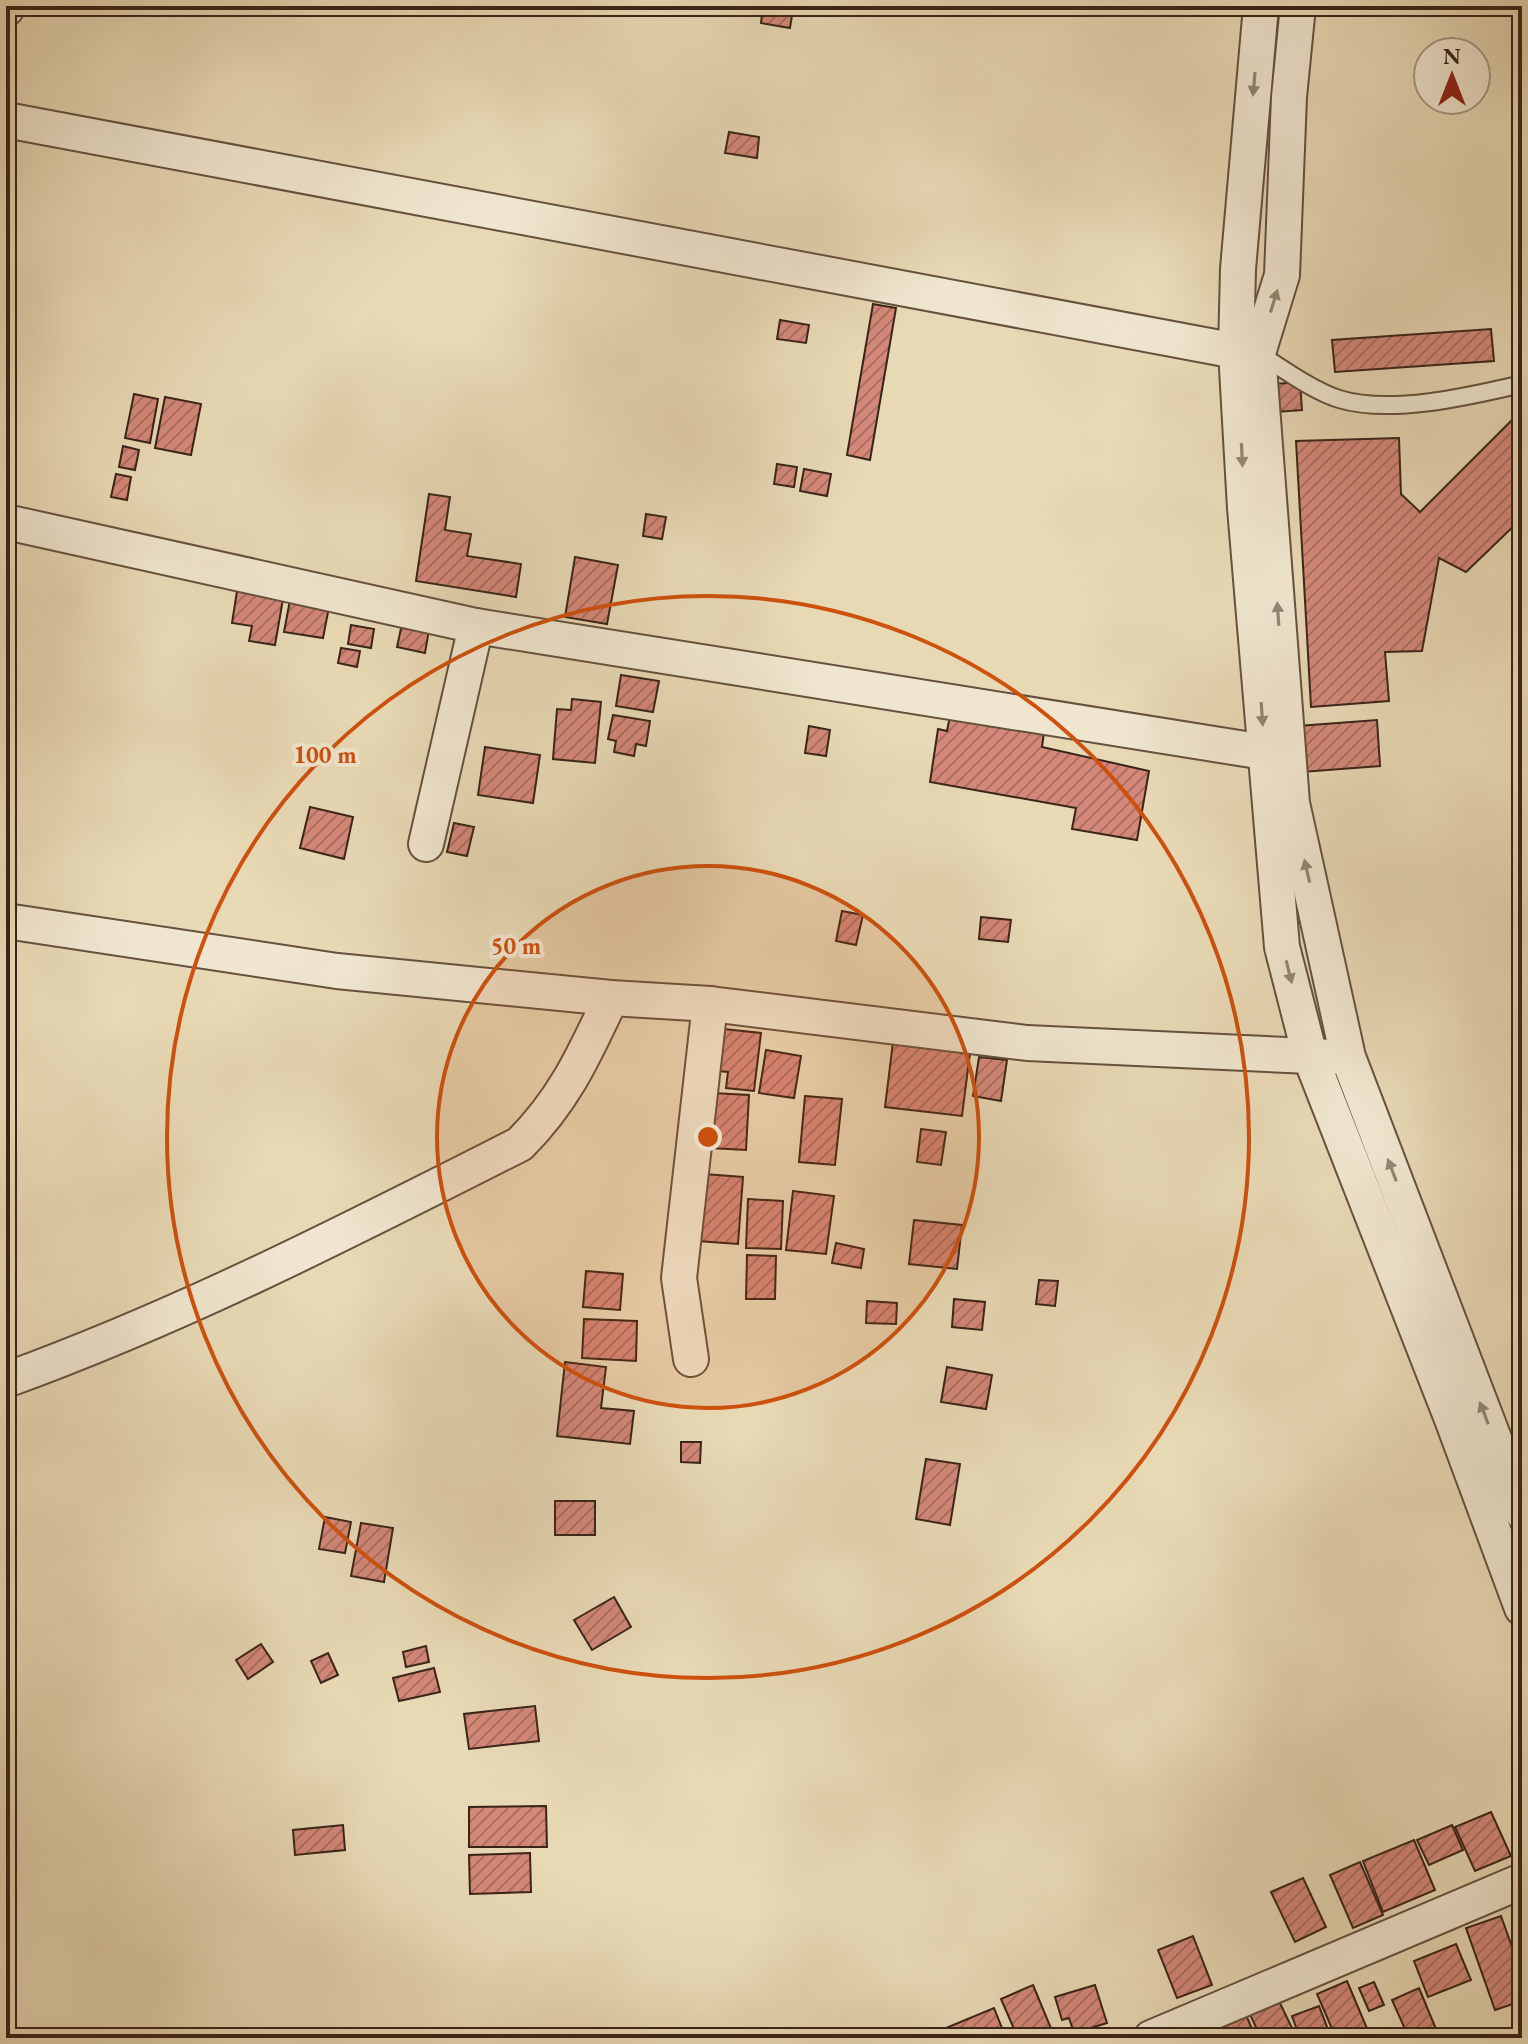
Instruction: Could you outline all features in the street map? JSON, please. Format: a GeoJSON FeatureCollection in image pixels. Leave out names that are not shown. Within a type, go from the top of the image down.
{"type":"FeatureCollection","features":[{"type":"Feature","properties":{"kind":"street"},"geometry":{"type":"LineString","coordinates":[[1261,6],[1238,269],[1292,803],[1348,1057],[1522,1512]]}},
{"type":"Feature","properties":{"kind":"street"},"geometry":{"type":"LineString","coordinates":[[1298,6],[1289,97],[1282,275],[1247,352],[1245,508],[1282,947],[1310,1056],[1452,1419],[1522,1608]]}},
{"type":"Feature","properties":{"kind":"street"},"geometry":{"type":"LineString","coordinates":[[6,120],[1247,352]]}},
{"type":"Feature","properties":{"kind":"street"},"geometry":{"type":"LineString","coordinates":[[6,522],[476,626],[1264,752]]}},
{"type":"Feature","properties":{"kind":"street"},"geometry":{"type":"LineString","coordinates":[[426,844],[476,626]]}},
{"type":"Feature","properties":{"kind":"street"},"geometry":{"type":"LineString","coordinates":[[6,921],[337,971],[611,998],[710,1004],[1027,1043],[1348,1057]]}},
{"type":"Feature","properties":{"kind":"street"},"geometry":{"type":"LineString","coordinates":[[6,1380],[88,1351],[313,1249],[520,1144],[540,1124],[572,1080],[611,998]]}},
{"type":"Feature","properties":{"kind":"street"},"geometry":{"type":"LineString","coordinates":[[691,1359],[679,1278],[710,1004]]}},
{"type":"Feature","properties":{"kind":"street"},"geometry":{"type":"LineString","coordinates":[[1151,2038],[1522,1881]]}},
{"type":"Feature","properties":{"kind":"lane"},"geometry":{"type":"LineString","coordinates":[[1247,352],[1338,399],[1375,405],[1454,399],[1522,384]]}},
{"type":"Feature","properties":{"kind":"building"},"geometry":{"type":"Polygon","coordinates":[[[763,6],[793,9],[790,28],[761,23],[763,6]]]}},
{"type":"Feature","properties":{"kind":"building"},"geometry":{"type":"Polygon","coordinates":[[[729,132],[759,137],[757,158],[725,153],[729,132]]]}},
{"type":"Feature","properties":{"kind":"building"},"geometry":{"type":"Polygon","coordinates":[[[873,304],[896,308],[870,460],[847,455],[873,304]]]}},
{"type":"Feature","properties":{"kind":"building"},"geometry":{"type":"Polygon","coordinates":[[[780,320],[809,325],[806,343],[777,339],[780,320]]]}},
{"type":"Feature","properties":{"kind":"building"},"geometry":{"type":"Polygon","coordinates":[[[1491,329],[1494,361],[1335,372],[1332,340],[1491,329]]]}},
{"type":"Feature","properties":{"kind":"building"},"geometry":{"type":"Polygon","coordinates":[[[1300,382],[1302,410],[1276,412],[1274,384],[1300,382]]]}},
{"type":"Feature","properties":{"kind":"building"},"geometry":{"type":"Polygon","coordinates":[[[134,394],[158,399],[150,443],[125,438],[134,394]]]}},
{"type":"Feature","properties":{"kind":"building"},"geometry":{"type":"Polygon","coordinates":[[[165,397],[201,404],[191,455],[155,448],[165,397]]]}},
{"type":"Feature","properties":{"kind":"building"},"geometry":{"type":"Polygon","coordinates":[[[1522,410],[1522,518],[1466,572],[1439,558],[1422,651],[1385,652],[1389,701],[1311,707],[1296,441],[1399,438],[1401,494],[1420,512],[1522,410]]]}},
{"type":"Feature","properties":{"kind":"building"},"geometry":{"type":"Polygon","coordinates":[[[123,446],[139,450],[135,470],[119,467],[123,446]]]}},
{"type":"Feature","properties":{"kind":"building"},"geometry":{"type":"Polygon","coordinates":[[[777,464],[797,467],[794,487],[774,484],[777,464]]]}},
{"type":"Feature","properties":{"kind":"building"},"geometry":{"type":"Polygon","coordinates":[[[804,469],[831,474],[827,496],[800,491],[804,469]]]}},
{"type":"Feature","properties":{"kind":"building"},"geometry":{"type":"Polygon","coordinates":[[[116,474],[131,477],[127,500],[111,497],[116,474]]]}},
{"type":"Feature","properties":{"kind":"building"},"geometry":{"type":"Polygon","coordinates":[[[429,494],[450,497],[445,530],[471,534],[467,556],[521,564],[516,597],[416,581],[429,494]]]}},
{"type":"Feature","properties":{"kind":"building"},"geometry":{"type":"Polygon","coordinates":[[[646,514],[666,517],[662,539],[643,536],[646,514]]]}},
{"type":"Feature","properties":{"kind":"building"},"geometry":{"type":"Polygon","coordinates":[[[575,557],[618,565],[607,624],[565,617],[575,557]]]}},
{"type":"Feature","properties":{"kind":"building"},"geometry":{"type":"Polygon","coordinates":[[[237,591],[283,599],[275,645],[249,641],[252,626],[232,623],[237,591]]]}},
{"type":"Feature","properties":{"kind":"building"},"geometry":{"type":"Polygon","coordinates":[[[290,600],[329,607],[323,638],[284,632],[290,600]]]}},
{"type":"Feature","properties":{"kind":"building"},"geometry":{"type":"Polygon","coordinates":[[[403,619],[430,624],[425,653],[397,647],[403,619]]]}},
{"type":"Feature","properties":{"kind":"building"},"geometry":{"type":"Polygon","coordinates":[[[351,625],[374,629],[371,648],[348,644],[351,625]]]}},
{"type":"Feature","properties":{"kind":"building"},"geometry":{"type":"Polygon","coordinates":[[[341,648],[360,651],[357,667],[338,663],[341,648]]]}},
{"type":"Feature","properties":{"kind":"building"},"geometry":{"type":"Polygon","coordinates":[[[621,675],[659,681],[653,712],[616,706],[621,675]]]}},
{"type":"Feature","properties":{"kind":"building"},"geometry":{"type":"Polygon","coordinates":[[[572,699],[601,702],[595,763],[553,759],[557,709],[571,710],[572,699]]]}},
{"type":"Feature","properties":{"kind":"building"},"geometry":{"type":"Polygon","coordinates":[[[613,715],[650,721],[646,746],[636,744],[634,756],[614,752],[616,741],[608,739],[613,715]]]}},
{"type":"Feature","properties":{"kind":"building"},"geometry":{"type":"Polygon","coordinates":[[[950,716],[1044,732],[1042,747],[1149,771],[1137,840],[1072,829],[1076,808],[930,782],[938,729],[947,731],[950,716]]]}},
{"type":"Feature","properties":{"kind":"building"},"geometry":{"type":"Polygon","coordinates":[[[1377,720],[1380,766],[1302,772],[1298,726],[1377,720]]]}},
{"type":"Feature","properties":{"kind":"building"},"geometry":{"type":"Polygon","coordinates":[[[809,726],[830,730],[826,756],[805,753],[809,726]]]}},
{"type":"Feature","properties":{"kind":"building"},"geometry":{"type":"Polygon","coordinates":[[[485,747],[540,755],[533,803],[478,795],[485,747]]]}},
{"type":"Feature","properties":{"kind":"building"},"geometry":{"type":"Polygon","coordinates":[[[310,807],[353,817],[344,859],[300,848],[310,807]]]}},
{"type":"Feature","properties":{"kind":"building"},"geometry":{"type":"Polygon","coordinates":[[[454,823],[474,827],[467,856],[447,852],[454,823]]]}},
{"type":"Feature","properties":{"kind":"building"},"geometry":{"type":"Polygon","coordinates":[[[842,911],[863,915],[856,945],[836,941],[842,911]]]}},
{"type":"Feature","properties":{"kind":"building"},"geometry":{"type":"Polygon","coordinates":[[[981,917],[1011,920],[1008,942],[979,939],[981,917]]]}},
{"type":"Feature","properties":{"kind":"building"},"geometry":{"type":"Polygon","coordinates":[[[724,1029],[761,1033],[754,1091],[726,1088],[728,1072],[719,1071],[724,1029]]]}},
{"type":"Feature","properties":{"kind":"building"},"geometry":{"type":"Polygon","coordinates":[[[893,1042],[970,1053],[962,1116],[885,1107],[893,1042]]]}},
{"type":"Feature","properties":{"kind":"building"},"geometry":{"type":"Polygon","coordinates":[[[766,1050],[801,1056],[794,1098],[759,1093],[766,1050]]]}},
{"type":"Feature","properties":{"kind":"building"},"geometry":{"type":"Polygon","coordinates":[[[979,1057],[1007,1060],[1001,1101],[973,1096],[979,1057]]]}},
{"type":"Feature","properties":{"kind":"building"},"geometry":{"type":"Polygon","coordinates":[[[713,1093],[749,1095],[746,1150],[710,1148],[713,1093]]]}},
{"type":"Feature","properties":{"kind":"building"},"geometry":{"type":"Polygon","coordinates":[[[805,1096],[842,1099],[835,1165],[799,1162],[805,1096]]]}},
{"type":"Feature","properties":{"kind":"building"},"geometry":{"type":"Polygon","coordinates":[[[921,1129],[946,1132],[941,1165],[917,1162],[921,1129]]]}},
{"type":"Feature","properties":{"kind":"building"},"geometry":{"type":"Polygon","coordinates":[[[704,1174],[743,1177],[738,1244],[698,1241],[704,1174]]]}},
{"type":"Feature","properties":{"kind":"building"},"geometry":{"type":"Polygon","coordinates":[[[793,1191],[834,1196],[826,1254],[786,1250],[793,1191]]]}},
{"type":"Feature","properties":{"kind":"building"},"geometry":{"type":"Polygon","coordinates":[[[748,1199],[783,1201],[781,1249],[746,1248],[748,1199]]]}},
{"type":"Feature","properties":{"kind":"building"},"geometry":{"type":"Polygon","coordinates":[[[914,1220],[962,1225],[957,1269],[909,1264],[914,1220]]]}},
{"type":"Feature","properties":{"kind":"building"},"geometry":{"type":"Polygon","coordinates":[[[836,1243],[864,1249],[861,1268],[832,1263],[836,1243]]]}},
{"type":"Feature","properties":{"kind":"building"},"geometry":{"type":"Polygon","coordinates":[[[747,1255],[776,1256],[775,1299],[746,1299],[747,1255]]]}},
{"type":"Feature","properties":{"kind":"building"},"geometry":{"type":"Polygon","coordinates":[[[586,1271],[623,1274],[620,1310],[583,1307],[586,1271]]]}},
{"type":"Feature","properties":{"kind":"building"},"geometry":{"type":"Polygon","coordinates":[[[1039,1280],[1058,1281],[1055,1306],[1036,1304],[1039,1280]]]}},
{"type":"Feature","properties":{"kind":"building"},"geometry":{"type":"Polygon","coordinates":[[[954,1299],[985,1302],[982,1330],[952,1327],[954,1299]]]}},
{"type":"Feature","properties":{"kind":"building"},"geometry":{"type":"Polygon","coordinates":[[[867,1301],[897,1303],[896,1324],[866,1323],[867,1301]]]}},
{"type":"Feature","properties":{"kind":"building"},"geometry":{"type":"Polygon","coordinates":[[[584,1319],[637,1321],[636,1361],[582,1358],[584,1319]]]}},
{"type":"Feature","properties":{"kind":"building"},"geometry":{"type":"Polygon","coordinates":[[[565,1362],[606,1367],[601,1408],[634,1411],[630,1444],[557,1436],[565,1362]]]}},
{"type":"Feature","properties":{"kind":"building"},"geometry":{"type":"Polygon","coordinates":[[[947,1367],[992,1375],[986,1409],[941,1402],[947,1367]]]}},
{"type":"Feature","properties":{"kind":"building"},"geometry":{"type":"Polygon","coordinates":[[[681,1442],[701,1442],[700,1463],[681,1462],[681,1442]]]}},
{"type":"Feature","properties":{"kind":"building"},"geometry":{"type":"Polygon","coordinates":[[[926,1459],[960,1464],[950,1525],[916,1519],[926,1459]]]}},
{"type":"Feature","properties":{"kind":"building"},"geometry":{"type":"Polygon","coordinates":[[[555,1501],[595,1501],[595,1535],[555,1535],[555,1501]]]}},
{"type":"Feature","properties":{"kind":"building"},"geometry":{"type":"Polygon","coordinates":[[[325,1517],[351,1522],[345,1553],[319,1549],[325,1517]]]}},
{"type":"Feature","properties":{"kind":"building"},"geometry":{"type":"Polygon","coordinates":[[[361,1523],[393,1528],[384,1582],[351,1576],[361,1523]]]}},
{"type":"Feature","properties":{"kind":"building"},"geometry":{"type":"Polygon","coordinates":[[[614,1597],[631,1627],[592,1650],[574,1620],[614,1597]]]}},
{"type":"Feature","properties":{"kind":"building"},"geometry":{"type":"Polygon","coordinates":[[[261,1644],[273,1662],[248,1679],[236,1660],[261,1644]]]}},
{"type":"Feature","properties":{"kind":"building"},"geometry":{"type":"Polygon","coordinates":[[[426,1646],[429,1662],[406,1667],[403,1652],[426,1646]]]}},
{"type":"Feature","properties":{"kind":"building"},"geometry":{"type":"Polygon","coordinates":[[[328,1653],[338,1675],[321,1683],[311,1661],[328,1653]]]}},
{"type":"Feature","properties":{"kind":"building"},"geometry":{"type":"Polygon","coordinates":[[[434,1668],[440,1692],[399,1701],[393,1678],[434,1668]]]}},
{"type":"Feature","properties":{"kind":"building"},"geometry":{"type":"Polygon","coordinates":[[[535,1706],[539,1741],[469,1749],[464,1714],[535,1706]]]}},
{"type":"Feature","properties":{"kind":"building"},"geometry":{"type":"Polygon","coordinates":[[[546,1806],[547,1847],[469,1847],[469,1807],[546,1806]]]}},
{"type":"Feature","properties":{"kind":"building"},"geometry":{"type":"Polygon","coordinates":[[[1491,1812],[1511,1856],[1475,1871],[1455,1827],[1491,1812]]]}},
{"type":"Feature","properties":{"kind":"building"},"geometry":{"type":"Polygon","coordinates":[[[343,1825],[345,1850],[295,1855],[293,1830],[343,1825]]]}},
{"type":"Feature","properties":{"kind":"building"},"geometry":{"type":"Polygon","coordinates":[[[1452,1825],[1463,1850],[1429,1865],[1417,1840],[1452,1825]]]}},
{"type":"Feature","properties":{"kind":"building"},"geometry":{"type":"Polygon","coordinates":[[[1414,1840],[1435,1890],[1383,1912],[1363,1861],[1414,1840]]]}},
{"type":"Feature","properties":{"kind":"building"},"geometry":{"type":"Polygon","coordinates":[[[530,1853],[531,1892],[470,1894],[469,1855],[530,1853]]]}},
{"type":"Feature","properties":{"kind":"building"},"geometry":{"type":"Polygon","coordinates":[[[1360,1862],[1383,1915],[1353,1928],[1330,1875],[1360,1862]]]}},
{"type":"Feature","properties":{"kind":"building"},"geometry":{"type":"Polygon","coordinates":[[[1303,1878],[1326,1927],[1295,1942],[1271,1892],[1303,1878]]]}},
{"type":"Feature","properties":{"kind":"building"},"geometry":{"type":"Polygon","coordinates":[[[1501,1916],[1522,1975],[1522,2001],[1495,2010],[1466,1928],[1501,1916]]]}},
{"type":"Feature","properties":{"kind":"building"},"geometry":{"type":"Polygon","coordinates":[[[1193,1936],[1212,1985],[1177,1998],[1158,1950],[1193,1936]]]}},
{"type":"Feature","properties":{"kind":"building"},"geometry":{"type":"Polygon","coordinates":[[[1456,1944],[1471,1980],[1428,1997],[1414,1961],[1456,1944]]]}},
{"type":"Feature","properties":{"kind":"building"},"geometry":{"type":"Polygon","coordinates":[[[1347,1981],[1371,2038],[1336,2038],[1317,1994],[1347,1981]]]}},
{"type":"Feature","properties":{"kind":"building"},"geometry":{"type":"Polygon","coordinates":[[[1374,1982],[1384,2005],[1369,2011],[1359,1988],[1374,1982]]]}},
{"type":"Feature","properties":{"kind":"building"},"geometry":{"type":"Polygon","coordinates":[[[1033,1985],[1055,2038],[1018,2038],[1001,1999],[1033,1985]]]}},
{"type":"Feature","properties":{"kind":"building"},"geometry":{"type":"Polygon","coordinates":[[[1095,1985],[1107,2023],[1074,2033],[1069,2018],[1062,2020],[1055,1997],[1095,1985]]]}},
{"type":"Feature","properties":{"kind":"building"},"geometry":{"type":"Polygon","coordinates":[[[1419,1988],[1436,2029],[1409,2038],[1392,2000],[1419,1988]]]}},
{"type":"Feature","properties":{"kind":"building"},"geometry":{"type":"Polygon","coordinates":[[[1277,1997],[1292,2028],[1271,2038],[1261,2038],[1248,2010],[1277,1997]]]}},
{"type":"Feature","properties":{"kind":"building"},"geometry":{"type":"Polygon","coordinates":[[[1319,2006],[1329,2032],[1313,2038],[1300,2038],[1292,2016],[1319,2006]]]}},
{"type":"Feature","properties":{"kind":"building"},"geometry":{"type":"Polygon","coordinates":[[[994,2008],[1006,2038],[944,2038],[941,2030],[994,2008]]]}},
{"type":"Feature","properties":{"kind":"building"},"geometry":{"type":"Polygon","coordinates":[[[1246,2015],[1256,2038],[1228,2038],[1222,2025],[1246,2015]]]}}]}
